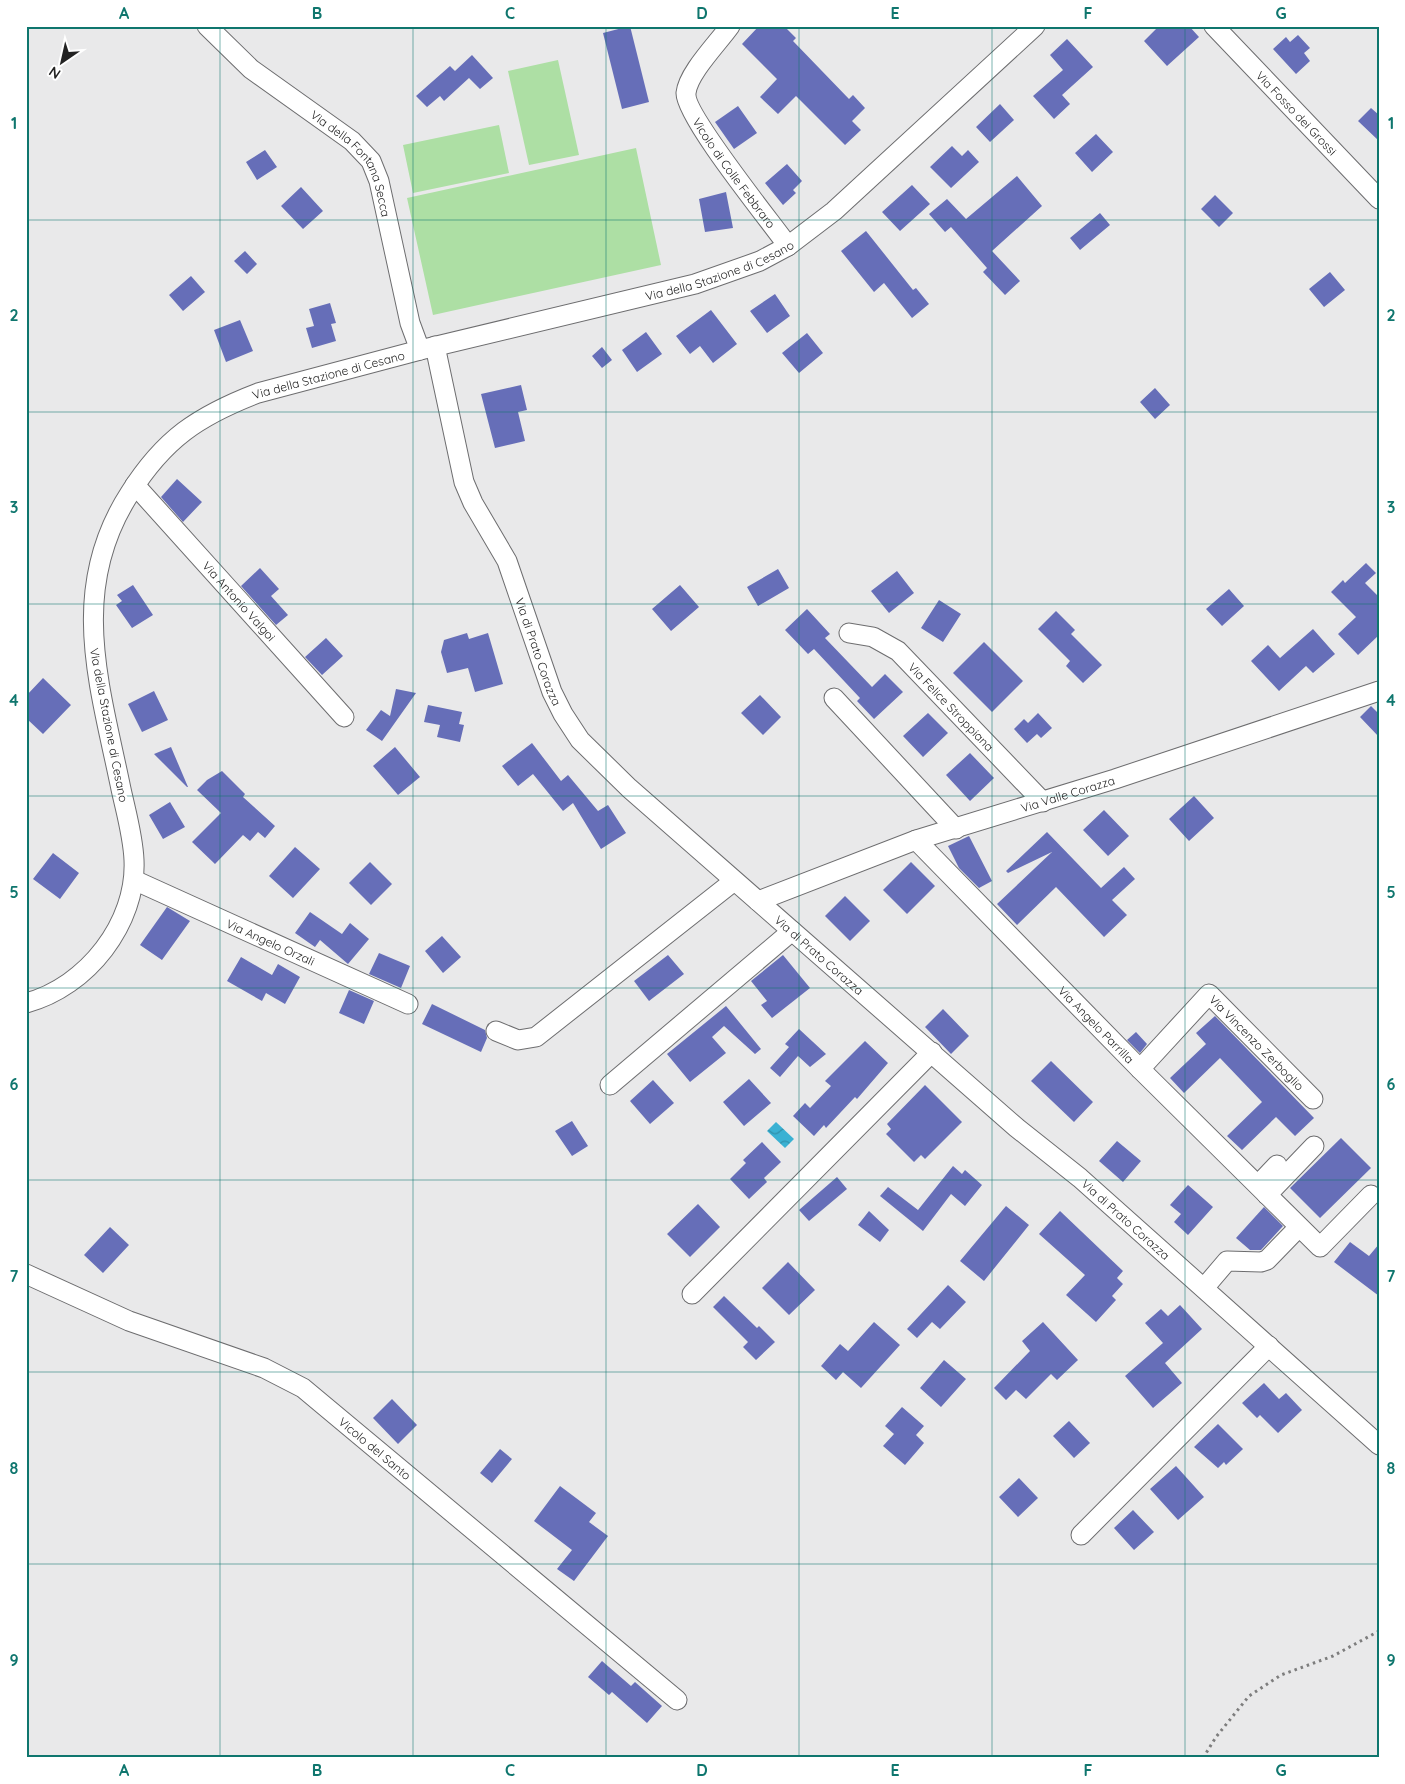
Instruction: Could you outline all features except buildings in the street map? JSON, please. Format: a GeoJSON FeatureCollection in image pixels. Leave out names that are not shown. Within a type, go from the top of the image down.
{"type":"FeatureCollection","features":[{"type":"Feature","properties":{"kind":"street","name":"Via della Fontana Secca"},"geometry":{"type":"LineString","coordinates":[[206,26],[251,69],[331,124],[363,151],[370,161],[379,182],[410,323],[427,348]]}},
{"type":"Feature","properties":{"kind":"street","name":"Vicolo di Colle Febbraro"},"geometry":{"type":"LineString","coordinates":[[730,26],[692,77],[686,96],[691,110],[699,123],[788,246]]}},
{"type":"Feature","properties":{"kind":"street","name":"Via della Stazione di Cesano"},"geometry":{"type":"LineString","coordinates":[[26,1003],[63,987],[81,975],[94,962],[106,948],[116,930],[126,908],[134,880],[133,847],[98,680],[92,625],[94,589],[102,550],[113,521],[148,466],[170,443],[198,422],[233,402],[258,393],[427,348],[694,284],[760,261],[788,246],[841,205],[1035,26]]}},
{"type":"Feature","properties":{"kind":"street","name":"Via Fosso dei Grossi"},"geometry":{"type":"LineString","coordinates":[[1214,26],[1379,199]]}},
{"type":"Feature","properties":{"kind":"street","name":"Via di Prato Corazza"},"geometry":{"type":"LineString","coordinates":[[427,348],[464,482],[473,503],[507,561],[547,677],[563,714],[580,740],[603,765],[734,881],[932,1052],[1016,1128],[1080,1178],[1379,1445]]}},
{"type":"Feature","properties":{"kind":"street","name":"Via Antonio Valgoi"},"geometry":{"type":"LineString","coordinates":[[135,486],[344,717]]}},
{"type":"Feature","properties":{"kind":"street","name":"Via Felice Stroppiana"},"geometry":{"type":"LineString","coordinates":[[849,633],[873,637],[898,651],[1043,802]]}},
{"type":"Feature","properties":{"kind":"street","name":"Via Valle Corazza"},"geometry":{"type":"LineString","coordinates":[[758,901],[916,840],[1043,802],[1379,690]]}},
{"type":"Feature","properties":{"kind":"street"},"geometry":{"type":"LineString","coordinates":[[834,698],[956,829]]}},
{"type":"Feature","properties":{"kind":"street","name":"Via Angelo Parrilla"},"geometry":{"type":"LineString","coordinates":[[916,840],[1140,1069],[1320,1247],[1371,1195]]}},
{"type":"Feature","properties":{"kind":"street","name":"Via Angelo Orzali"},"geometry":{"type":"LineString","coordinates":[[134,880],[408,1004]]}},
{"type":"Feature","properties":{"kind":"street"},"geometry":{"type":"LineString","coordinates":[[496,1030],[518,1040],[536,1037],[734,881]]}},
{"type":"Feature","properties":{"kind":"street"},"geometry":{"type":"LineString","coordinates":[[610,1085],[792,932]]}},
{"type":"Feature","properties":{"kind":"street","name":"Via Vincenzo Zerboglio"},"geometry":{"type":"LineString","coordinates":[[1140,1069],[1209,994],[1313,1099]]}},
{"type":"Feature","properties":{"kind":"street"},"geometry":{"type":"LineString","coordinates":[[692,1294],[932,1052]]}},
{"type":"Feature","properties":{"kind":"street"},"geometry":{"type":"LineString","coordinates":[[1262,1190],[1314,1146]]}},
{"type":"Feature","properties":{"kind":"street"},"geometry":{"type":"LineString","coordinates":[[1262,1190],[1277,1165]]}},
{"type":"Feature","properties":{"kind":"street"},"geometry":{"type":"LineString","coordinates":[[1204,1288],[1227,1261],[1261,1262],[1267,1260],[1299,1227]]}},
{"type":"Feature","properties":{"kind":"street","name":"Vicolo del Santo"},"geometry":{"type":"LineString","coordinates":[[26,1274],[129,1321],[264,1368],[303,1388],[677,1700]]}},
{"type":"Feature","properties":{"kind":"street"},"geometry":{"type":"LineString","coordinates":[[1081,1534],[1269,1346]]}},
{"type":"Feature","properties":{"kind":"path"},"geometry":{"type":"LineString","coordinates":[[1203,1758],[1216,1737],[1249,1696],[1281,1675],[1333,1656],[1379,1631]]}},
{"type":"Feature","properties":{"kind":"green space"},"geometry":{"type":"Polygon","coordinates":[[[558,60],[579,155],[529,165],[508,71],[558,60]]]}},
{"type":"Feature","properties":{"kind":"green space"},"geometry":{"type":"Polygon","coordinates":[[[499,125],[509,173],[413,193],[403,145],[499,125]]]}},
{"type":"Feature","properties":{"kind":"green space"},"geometry":{"type":"Polygon","coordinates":[[[636,148],[661,265],[433,315],[407,198],[636,148]]]}},
{"type":"Feature","properties":{"kind":"water"},"geometry":{"type":"Polygon","coordinates":[[[776,1122],[794,1139],[785,1148],[767,1131],[776,1122]]]}}]}
